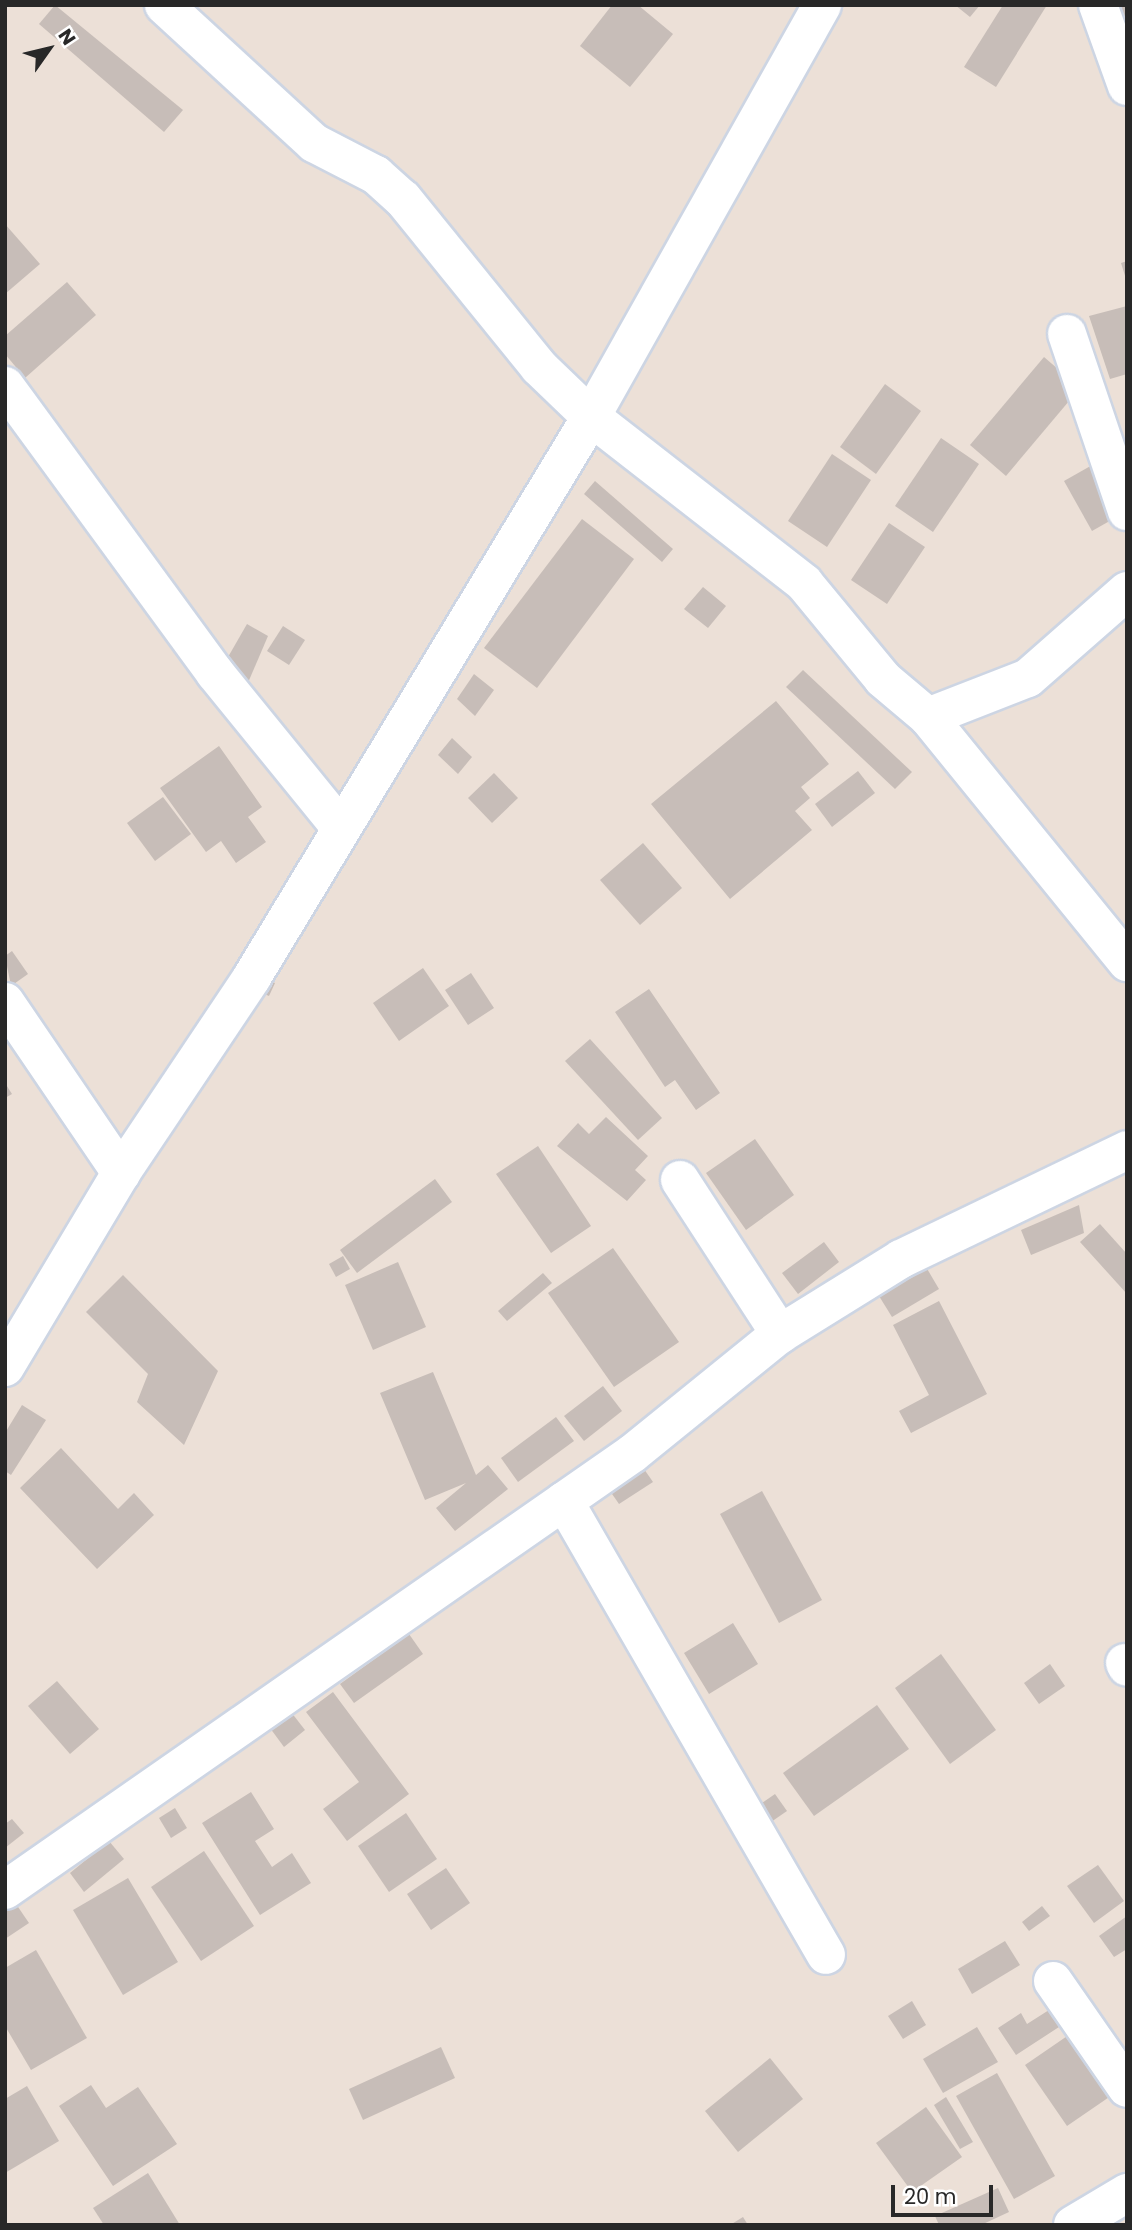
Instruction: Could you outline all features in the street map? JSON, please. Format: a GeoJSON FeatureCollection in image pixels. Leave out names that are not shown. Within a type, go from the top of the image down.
{"type":"FeatureCollection","features":[{"type":"Feature","properties":{"kind":"street"},"geometry":{"type":"LineString","coordinates":[[164,5],[314,143],[376,175],[402,199],[539,368],[592,416],[771,552],[883,679],[928,717],[1127,962]]}},
{"type":"Feature","properties":{"kind":"street"},"geometry":{"type":"LineString","coordinates":[[5,1367],[121,1173],[252,977],[592,416],[822,5]]}},
{"type":"Feature","properties":{"kind":"street"},"geometry":{"type":"LineString","coordinates":[[1098,5],[1127,86]]}},
{"type":"Feature","properties":{"kind":"street"},"geometry":{"type":"LineString","coordinates":[[1067,334],[1127,511]]}},
{"type":"Feature","properties":{"kind":"street"},"geometry":{"type":"LineString","coordinates":[[5,386],[215,673],[341,828]]}},
{"type":"Feature","properties":{"kind":"street"},"geometry":{"type":"LineString","coordinates":[[928,717],[1028,678],[1127,591]]}},
{"type":"Feature","properties":{"kind":"street"},"geometry":{"type":"LineString","coordinates":[[5,1002],[121,1173]]}},
{"type":"Feature","properties":{"kind":"street"},"geometry":{"type":"LineString","coordinates":[[5,1890],[564,1501],[780,1334],[901,1259],[1127,1150]]}},
{"type":"Feature","properties":{"kind":"street"},"geometry":{"type":"LineString","coordinates":[[680,1180],[780,1334]]}},
{"type":"Feature","properties":{"kind":"street"},"geometry":{"type":"LineString","coordinates":[[564,1501],[826,1955]]}},
{"type":"Feature","properties":{"kind":"street"},"geometry":{"type":"LineString","coordinates":[[1053,1981],[1127,2088]]}},
{"type":"Feature","properties":{"kind":"street"},"geometry":{"type":"LineString","coordinates":[[1073,2225],[1127,2193]]}},
{"type":"Feature","properties":{"kind":"building"},"geometry":{"type":"Polygon","coordinates":[[[55,5],[183,110],[164,132],[39,24],[55,5]]]}},
{"type":"Feature","properties":{"kind":"building"},"geometry":{"type":"Polygon","coordinates":[[[612,5],[638,5],[673,34],[630,87],[580,46],[612,5]]]}},
{"type":"Feature","properties":{"kind":"building"},"geometry":{"type":"Polygon","coordinates":[[[955,5],[980,5],[970,17],[955,5]]]}},
{"type":"Feature","properties":{"kind":"building"},"geometry":{"type":"Polygon","coordinates":[[[1003,5],[1047,5],[996,87],[964,67],[1003,5]]]}},
{"type":"Feature","properties":{"kind":"building"},"geometry":{"type":"Polygon","coordinates":[[[1122,5],[1127,5],[1127,30],[1107,24],[1122,5]]]}},
{"type":"Feature","properties":{"kind":"building"},"geometry":{"type":"Polygon","coordinates":[[[5,224],[40,264],[5,294],[5,224]]]}},
{"type":"Feature","properties":{"kind":"building"},"geometry":{"type":"Polygon","coordinates":[[[1127,261],[1127,279],[1126,279],[1121,263],[1127,261]]]}},
{"type":"Feature","properties":{"kind":"building"},"geometry":{"type":"Polygon","coordinates":[[[67,282],[96,315],[25,378],[5,354],[5,336],[67,282]]]}},
{"type":"Feature","properties":{"kind":"building"},"geometry":{"type":"Polygon","coordinates":[[[1127,306],[1127,374],[1110,379],[1089,316],[1127,306]]]}},
{"type":"Feature","properties":{"kind":"building"},"geometry":{"type":"Polygon","coordinates":[[[1044,357],[1080,388],[1006,476],[970,445],[1044,357]]]}},
{"type":"Feature","properties":{"kind":"building"},"geometry":{"type":"Polygon","coordinates":[[[885,384],[921,411],[876,474],[840,447],[885,384]]]}},
{"type":"Feature","properties":{"kind":"building"},"geometry":{"type":"Polygon","coordinates":[[[941,438],[979,464],[933,532],[895,506],[941,438]]]}},
{"type":"Feature","properties":{"kind":"building"},"geometry":{"type":"Polygon","coordinates":[[[832,454],[871,480],[827,547],[788,521],[832,454]]]}},
{"type":"Feature","properties":{"kind":"building"},"geometry":{"type":"Polygon","coordinates":[[[1094,464],[1122,514],[1092,531],[1064,481],[1094,464]]]}},
{"type":"Feature","properties":{"kind":"building"},"geometry":{"type":"Polygon","coordinates":[[[595,481],[673,549],[662,562],[584,494],[595,481]]]}},
{"type":"Feature","properties":{"kind":"building"},"geometry":{"type":"Polygon","coordinates":[[[582,519],[634,559],[537,688],[484,648],[582,519]]]}},
{"type":"Feature","properties":{"kind":"building"},"geometry":{"type":"Polygon","coordinates":[[[889,523],[925,547],[887,604],[851,580],[889,523]]]}},
{"type":"Feature","properties":{"kind":"building"},"geometry":{"type":"Polygon","coordinates":[[[703,587],[726,606],[708,628],[684,609],[703,587]]]}},
{"type":"Feature","properties":{"kind":"building"},"geometry":{"type":"Polygon","coordinates":[[[247,624],[268,636],[247,685],[220,671],[247,624]]]}},
{"type":"Feature","properties":{"kind":"building"},"geometry":{"type":"Polygon","coordinates":[[[283,626],[305,640],[289,665],[267,651],[283,626]]]}},
{"type":"Feature","properties":{"kind":"building"},"geometry":{"type":"Polygon","coordinates":[[[803,670],[912,772],[895,789],[786,687],[803,670]]]}},
{"type":"Feature","properties":{"kind":"building"},"geometry":{"type":"Polygon","coordinates":[[[474,674],[494,690],[475,716],[457,699],[474,674]]]}},
{"type":"Feature","properties":{"kind":"building"},"geometry":{"type":"Polygon","coordinates":[[[776,701],[829,764],[801,787],[810,798],[795,811],[812,830],[730,899],[651,804],[776,701]]]}},
{"type":"Feature","properties":{"kind":"building"},"geometry":{"type":"Polygon","coordinates":[[[452,738],[472,757],[458,774],[438,755],[452,738]]]}},
{"type":"Feature","properties":{"kind":"building"},"geometry":{"type":"Polygon","coordinates":[[[219,746],[262,807],[248,817],[266,842],[236,863],[221,841],[206,852],[160,788],[219,746]]]}},
{"type":"Feature","properties":{"kind":"building"},"geometry":{"type":"Polygon","coordinates":[[[858,771],[875,793],[832,827],[815,804],[858,771]]]}},
{"type":"Feature","properties":{"kind":"building"},"geometry":{"type":"Polygon","coordinates":[[[494,773],[518,798],[492,823],[468,798],[494,773]]]}},
{"type":"Feature","properties":{"kind":"building"},"geometry":{"type":"Polygon","coordinates":[[[163,797],[191,834],[155,861],[127,823],[163,797]]]}},
{"type":"Feature","properties":{"kind":"building"},"geometry":{"type":"Polygon","coordinates":[[[643,843],[682,888],[640,925],[600,880],[643,843]]]}},
{"type":"Feature","properties":{"kind":"building"},"geometry":{"type":"Polygon","coordinates":[[[12,951],[28,974],[11,986],[5,956],[12,951]]]}},
{"type":"Feature","properties":{"kind":"building"},"geometry":{"type":"Polygon","coordinates":[[[423,968],[449,1006],[399,1041],[373,1003],[423,968]]]}},
{"type":"Feature","properties":{"kind":"building"},"geometry":{"type":"Polygon","coordinates":[[[471,973],[494,1008],[468,1025],[445,990],[471,973]]]}},
{"type":"Feature","properties":{"kind":"building"},"geometry":{"type":"Polygon","coordinates":[[[260,976],[275,983],[269,996],[255,990],[260,976]]]}},
{"type":"Feature","properties":{"kind":"building"},"geometry":{"type":"Polygon","coordinates":[[[649,989],[720,1093],[696,1110],[675,1080],[665,1087],[615,1012],[649,989]]]}},
{"type":"Feature","properties":{"kind":"building"},"geometry":{"type":"Polygon","coordinates":[[[590,1039],[662,1118],[638,1140],[565,1061],[590,1039]]]}},
{"type":"Feature","properties":{"kind":"building"},"geometry":{"type":"Polygon","coordinates":[[[5,1083],[12,1094],[5,1098],[5,1083]]]}},
{"type":"Feature","properties":{"kind":"building"},"geometry":{"type":"Polygon","coordinates":[[[606,1117],[648,1156],[635,1170],[646,1180],[627,1201],[557,1146],[578,1123],[589,1134],[606,1117]]]}},
{"type":"Feature","properties":{"kind":"building"},"geometry":{"type":"Polygon","coordinates":[[[755,1139],[794,1195],[746,1230],[706,1173],[755,1139]]]}},
{"type":"Feature","properties":{"kind":"building"},"geometry":{"type":"Polygon","coordinates":[[[538,1146],[591,1226],[551,1253],[496,1174],[538,1146]]]}},
{"type":"Feature","properties":{"kind":"building"},"geometry":{"type":"Polygon","coordinates":[[[435,1179],[452,1202],[357,1273],[340,1250],[435,1179]]]}},
{"type":"Feature","properties":{"kind":"building"},"geometry":{"type":"Polygon","coordinates":[[[1079,1205],[1084,1233],[1031,1255],[1021,1230],[1079,1205]]]}},
{"type":"Feature","properties":{"kind":"building"},"geometry":{"type":"Polygon","coordinates":[[[1100,1224],[1127,1254],[1127,1294],[1080,1242],[1100,1224]]]}},
{"type":"Feature","properties":{"kind":"building"},"geometry":{"type":"Polygon","coordinates":[[[824,1242],[839,1262],[798,1294],[782,1273],[824,1242]]]}},
{"type":"Feature","properties":{"kind":"building"},"geometry":{"type":"Polygon","coordinates":[[[613,1248],[679,1342],[614,1387],[548,1293],[613,1248]]]}},
{"type":"Feature","properties":{"kind":"building"},"geometry":{"type":"Polygon","coordinates":[[[343,1256],[350,1269],[336,1277],[329,1264],[343,1256]]]}},
{"type":"Feature","properties":{"kind":"building"},"geometry":{"type":"Polygon","coordinates":[[[398,1262],[426,1327],[373,1350],[345,1285],[398,1262]]]}},
{"type":"Feature","properties":{"kind":"building"},"geometry":{"type":"Polygon","coordinates":[[[926,1267],[939,1289],[892,1317],[879,1296],[926,1267]]]}},
{"type":"Feature","properties":{"kind":"building"},"geometry":{"type":"Polygon","coordinates":[[[543,1273],[552,1283],[507,1321],[498,1311],[543,1273]]]}},
{"type":"Feature","properties":{"kind":"building"},"geometry":{"type":"Polygon","coordinates":[[[123,1275],[218,1371],[184,1445],[137,1402],[148,1374],[86,1312],[123,1275]]]}},
{"type":"Feature","properties":{"kind":"building"},"geometry":{"type":"Polygon","coordinates":[[[939,1301],[987,1394],[911,1433],[899,1411],[929,1395],[893,1325],[939,1301]]]}},
{"type":"Feature","properties":{"kind":"building"},"geometry":{"type":"Polygon","coordinates":[[[433,1372],[476,1475],[488,1465],[508,1489],[455,1531],[436,1508],[466,1483],[425,1500],[380,1393],[433,1372]]]}},
{"type":"Feature","properties":{"kind":"building"},"geometry":{"type":"Polygon","coordinates":[[[603,1386],[622,1411],[584,1441],[564,1416],[603,1386]]]}},
{"type":"Feature","properties":{"kind":"building"},"geometry":{"type":"Polygon","coordinates":[[[22,1405],[46,1420],[11,1475],[5,1471],[5,1433],[22,1405]]]}},
{"type":"Feature","properties":{"kind":"building"},"geometry":{"type":"Polygon","coordinates":[[[556,1417],[574,1441],[518,1482],[501,1458],[556,1417]]]}},
{"type":"Feature","properties":{"kind":"building"},"geometry":{"type":"Polygon","coordinates":[[[61,1448],[118,1509],[134,1493],[154,1515],[97,1569],[20,1488],[61,1448]]]}},
{"type":"Feature","properties":{"kind":"building"},"geometry":{"type":"Polygon","coordinates":[[[644,1469],[653,1482],[619,1504],[610,1491],[644,1469]]]}},
{"type":"Feature","properties":{"kind":"building"},"geometry":{"type":"Polygon","coordinates":[[[762,1491],[822,1600],[779,1623],[720,1514],[762,1491]]]}},
{"type":"Feature","properties":{"kind":"building"},"geometry":{"type":"Polygon","coordinates":[[[733,1623],[758,1664],[709,1694],[684,1653],[733,1623]]]}},
{"type":"Feature","properties":{"kind":"building"},"geometry":{"type":"Polygon","coordinates":[[[409,1634],[423,1654],[354,1703],[340,1684],[409,1634]]]}},
{"type":"Feature","properties":{"kind":"building"},"geometry":{"type":"Polygon","coordinates":[[[941,1654],[996,1730],[950,1764],[895,1688],[941,1654]]]}},
{"type":"Feature","properties":{"kind":"building"},"geometry":{"type":"Polygon","coordinates":[[[1050,1664],[1065,1686],[1039,1704],[1024,1683],[1050,1664]]]}},
{"type":"Feature","properties":{"kind":"building"},"geometry":{"type":"Polygon","coordinates":[[[57,1681],[99,1729],[70,1754],[28,1706],[57,1681]]]}},
{"type":"Feature","properties":{"kind":"building"},"geometry":{"type":"Polygon","coordinates":[[[333,1692],[409,1794],[347,1841],[323,1809],[359,1782],[306,1712],[333,1692]]]}},
{"type":"Feature","properties":{"kind":"building"},"geometry":{"type":"Polygon","coordinates":[[[877,1705],[909,1749],[814,1816],[783,1773],[877,1705]]]}},
{"type":"Feature","properties":{"kind":"building"},"geometry":{"type":"Polygon","coordinates":[[[291,1712],[305,1730],[284,1747],[270,1728],[291,1712]]]}},
{"type":"Feature","properties":{"kind":"building"},"geometry":{"type":"Polygon","coordinates":[[[251,1792],[274,1829],[255,1841],[272,1867],[292,1853],[311,1883],[260,1915],[202,1823],[251,1792]]]}},
{"type":"Feature","properties":{"kind":"building"},"geometry":{"type":"Polygon","coordinates":[[[775,1794],[787,1811],[771,1822],[759,1805],[775,1794]]]}},
{"type":"Feature","properties":{"kind":"building"},"geometry":{"type":"Polygon","coordinates":[[[175,1808],[187,1828],[171,1838],[159,1818],[175,1808]]]}},
{"type":"Feature","properties":{"kind":"building"},"geometry":{"type":"Polygon","coordinates":[[[406,1813],[437,1859],[389,1892],[358,1846],[406,1813]]]}},
{"type":"Feature","properties":{"kind":"building"},"geometry":{"type":"Polygon","coordinates":[[[12,1819],[24,1833],[5,1848],[5,1824],[12,1819]]]}},
{"type":"Feature","properties":{"kind":"building"},"geometry":{"type":"Polygon","coordinates":[[[109,1841],[124,1859],[84,1892],[70,1873],[109,1841]]]}},
{"type":"Feature","properties":{"kind":"building"},"geometry":{"type":"Polygon","coordinates":[[[204,1851],[254,1926],[201,1961],[151,1887],[204,1851]]]}},
{"type":"Feature","properties":{"kind":"building"},"geometry":{"type":"Polygon","coordinates":[[[1098,1865],[1124,1901],[1094,1923],[1067,1886],[1098,1865]]]}},
{"type":"Feature","properties":{"kind":"building"},"geometry":{"type":"Polygon","coordinates":[[[446,1868],[470,1903],[431,1930],[407,1894],[446,1868]]]}},
{"type":"Feature","properties":{"kind":"building"},"geometry":{"type":"Polygon","coordinates":[[[128,1878],[178,1962],[123,1995],[73,1910],[128,1878]]]}},
{"type":"Feature","properties":{"kind":"building"},"geometry":{"type":"Polygon","coordinates":[[[16,1904],[29,1923],[5,1939],[5,1911],[16,1904]]]}},
{"type":"Feature","properties":{"kind":"building"},"geometry":{"type":"Polygon","coordinates":[[[1042,1906],[1050,1916],[1029,1931],[1022,1922],[1042,1906]]]}},
{"type":"Feature","properties":{"kind":"building"},"geometry":{"type":"Polygon","coordinates":[[[1127,1916],[1127,1949],[1114,1957],[1099,1936],[1127,1916]]]}},
{"type":"Feature","properties":{"kind":"building"},"geometry":{"type":"Polygon","coordinates":[[[1005,1941],[1020,1965],[972,1994],[958,1969],[1005,1941]]]}},
{"type":"Feature","properties":{"kind":"building"},"geometry":{"type":"Polygon","coordinates":[[[36,1950],[87,2038],[31,2070],[5,2026],[5,1968],[36,1950]]]}},
{"type":"Feature","properties":{"kind":"building"},"geometry":{"type":"Polygon","coordinates":[[[912,2001],[926,2025],[903,2039],[888,2016],[912,2001]]]}},
{"type":"Feature","properties":{"kind":"building"},"geometry":{"type":"Polygon","coordinates":[[[1049,2010],[1059,2027],[1016,2055],[998,2028],[1021,2013],[1027,2024],[1049,2010]]]}},
{"type":"Feature","properties":{"kind":"building"},"geometry":{"type":"Polygon","coordinates":[[[977,2027],[998,2062],[943,2093],[923,2059],[977,2027]]]}},
{"type":"Feature","properties":{"kind":"building"},"geometry":{"type":"Polygon","coordinates":[[[1076,2030],[1118,2091],[1067,2126],[1025,2065],[1076,2030]]]}},
{"type":"Feature","properties":{"kind":"building"},"geometry":{"type":"Polygon","coordinates":[[[441,2047],[455,2078],[363,2120],[349,2089],[441,2047]]]}},
{"type":"Feature","properties":{"kind":"building"},"geometry":{"type":"Polygon","coordinates":[[[770,2058],[803,2099],[738,2152],[705,2111],[770,2058]]]}},
{"type":"Feature","properties":{"kind":"building"},"geometry":{"type":"Polygon","coordinates":[[[997,2073],[1055,2176],[1014,2199],[956,2096],[997,2073]]]}},
{"type":"Feature","properties":{"kind":"building"},"geometry":{"type":"Polygon","coordinates":[[[91,2085],[106,2108],[138,2087],[177,2144],[113,2186],[59,2106],[91,2085]]]}},
{"type":"Feature","properties":{"kind":"building"},"geometry":{"type":"Polygon","coordinates":[[[27,2086],[59,2141],[5,2173],[5,2099],[27,2086]]]}},
{"type":"Feature","properties":{"kind":"building"},"geometry":{"type":"Polygon","coordinates":[[[946,2097],[973,2142],[960,2149],[934,2105],[946,2097]]]}},
{"type":"Feature","properties":{"kind":"building"},"geometry":{"type":"Polygon","coordinates":[[[926,2107],[962,2157],[912,2192],[876,2143],[926,2107]]]}},
{"type":"Feature","properties":{"kind":"building"},"geometry":{"type":"Polygon","coordinates":[[[148,2173],[180,2225],[104,2225],[93,2208],[148,2173]]]}},
{"type":"Feature","properties":{"kind":"building"},"geometry":{"type":"Polygon","coordinates":[[[998,2188],[1009,2212],[981,2225],[939,2225],[935,2216],[998,2188]]]}},
{"type":"Feature","properties":{"kind":"building"},"geometry":{"type":"Polygon","coordinates":[[[743,2217],[748,2225],[730,2225],[743,2217]]]}}]}
